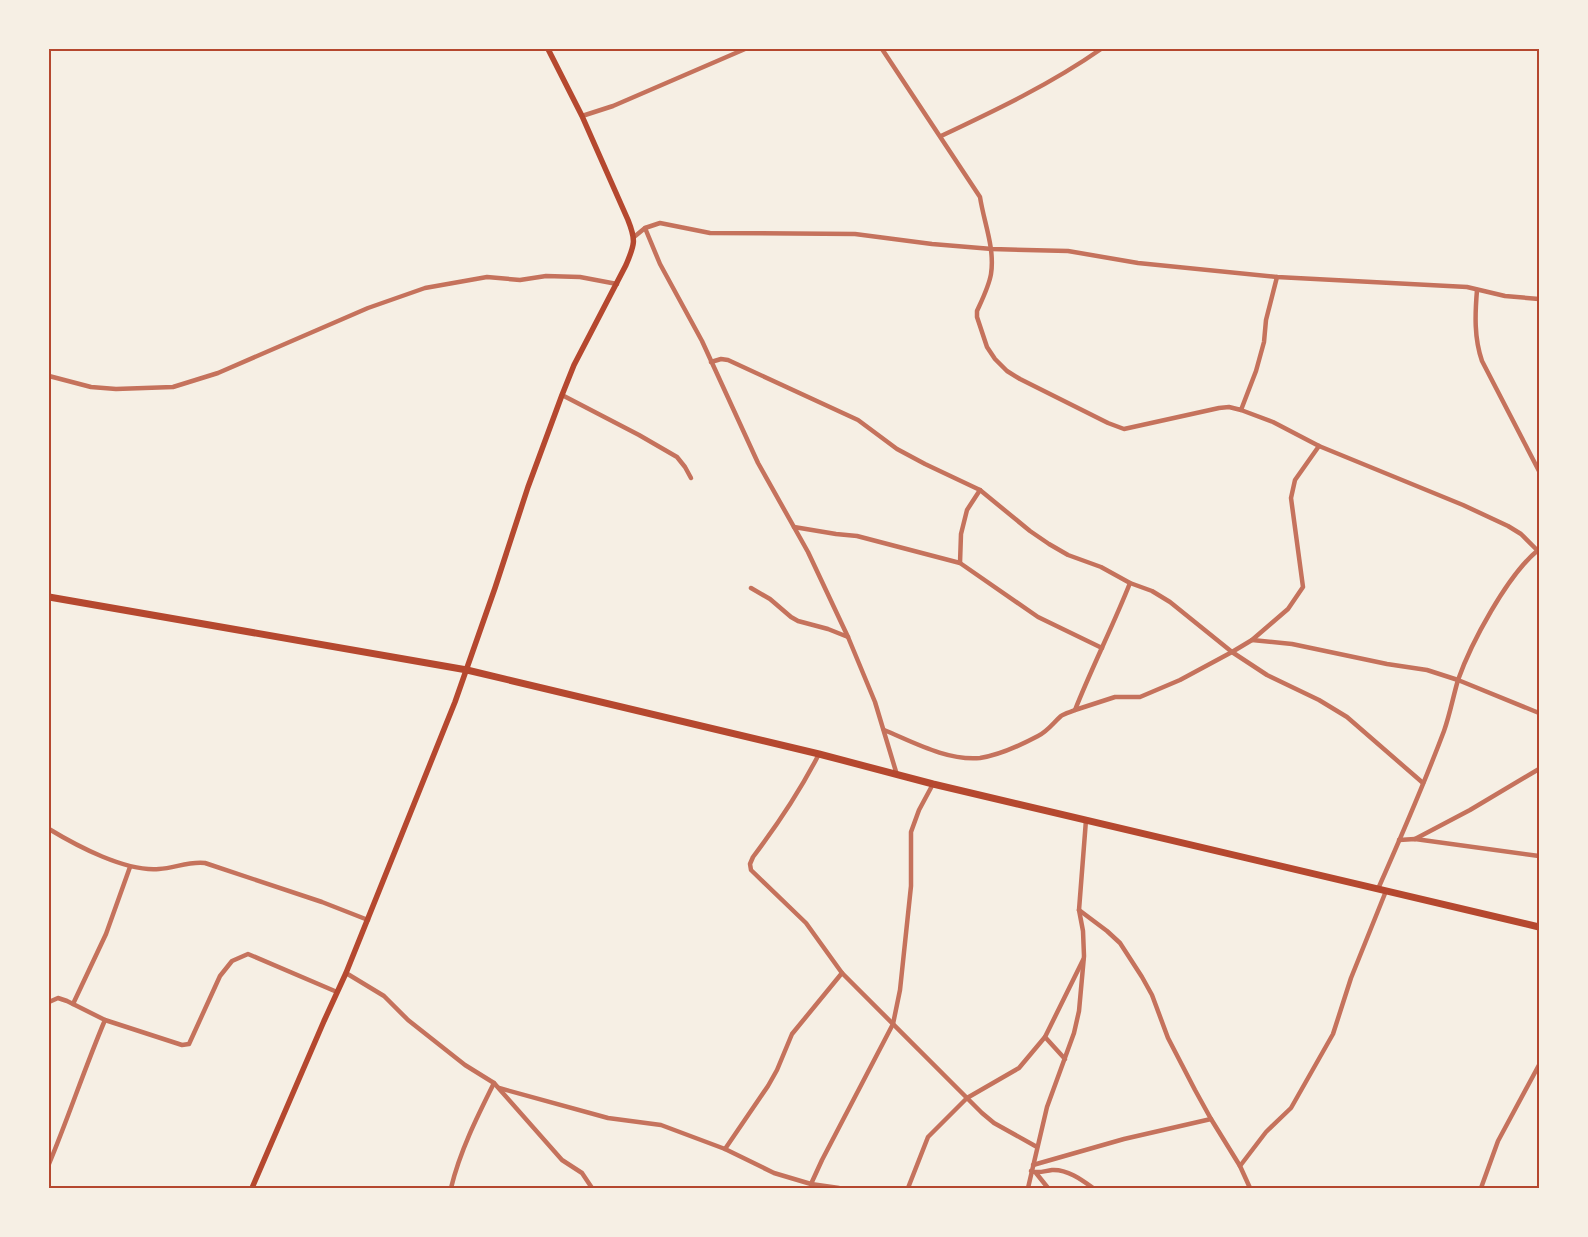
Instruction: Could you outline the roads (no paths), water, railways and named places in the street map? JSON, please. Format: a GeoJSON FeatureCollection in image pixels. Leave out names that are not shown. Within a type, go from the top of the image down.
{"type":"FeatureCollection","features":[{"type":"Feature","properties":{"kind":"main road"},"geometry":{"type":"LineString","coordinates":[[252,1188],[346,974],[455,702],[528,487],[574,365],[617,284],[629,257],[634,237],[582,116],[548,49]]}},
{"type":"Feature","properties":{"kind":"main road"},"geometry":{"type":"LineString","coordinates":[[49,596],[466,670],[819,754],[933,784],[1378,888],[1539,928]]}},
{"type":"Feature","properties":{"kind":"street"},"geometry":{"type":"LineString","coordinates":[[582,116],[613,106],[745,49]]}},
{"type":"Feature","properties":{"kind":"street"},"geometry":{"type":"LineString","coordinates":[[882,49],[980,197],[992,250],[991,276],[977,311],[977,317],[987,347],[995,359],[1007,371],[1108,423],[1124,429],[1219,408],[1230,407],[1241,410],[1273,422],[1319,446],[1427,489],[1486,516],[1521,534],[1538,550],[1516,573],[1473,644],[1458,680],[1444,730],[1423,784],[1378,888]]}},
{"type":"Feature","properties":{"kind":"street"},"geometry":{"type":"LineString","coordinates":[[941,136],[1038,88],[1100,49]]}},
{"type":"Feature","properties":{"kind":"street"},"geometry":{"type":"LineString","coordinates":[[634,237],[645,228],[660,223],[710,233],[855,234],[992,250],[1068,251],[1138,263],[1277,277],[1467,288],[1505,296],[1539,299]]}},
{"type":"Feature","properties":{"kind":"street"},"geometry":{"type":"LineString","coordinates":[[645,228],[660,264],[711,362],[758,463],[808,552],[848,637],[875,702],[897,775]]}},
{"type":"Feature","properties":{"kind":"street"},"geometry":{"type":"LineString","coordinates":[[49,376],[92,387],[116,389],[173,387],[218,373],[368,308],[425,288],[487,277],[520,280],[546,276],[580,276],[617,284]]}},
{"type":"Feature","properties":{"kind":"street"},"geometry":{"type":"LineString","coordinates":[[1241,410],[1256,371],[1264,342],[1266,320],[1277,277]]}},
{"type":"Feature","properties":{"kind":"street"},"geometry":{"type":"LineString","coordinates":[[1477,290],[1475,313],[1477,345],[1482,361],[1539,471]]}},
{"type":"Feature","properties":{"kind":"street"},"geometry":{"type":"LineString","coordinates":[[711,362],[728,360],[858,420],[897,448],[980,490],[1049,544],[1068,555],[1101,567],[1130,583],[1152,591],[1170,602],[1232,652],[1267,675],[1319,700],[1347,717],[1423,784]]}},
{"type":"Feature","properties":{"kind":"street"},"geometry":{"type":"LineString","coordinates":[[562,395],[639,435],[677,458],[691,478]]}},
{"type":"Feature","properties":{"kind":"street"},"geometry":{"type":"LineString","coordinates":[[884,730],[943,753],[965,758],[980,758],[1009,749],[1039,736],[1063,715],[1075,710],[1115,697],[1140,697],[1180,680],[1252,640],[1288,609],[1303,587],[1291,498],[1295,480],[1319,446]]}},
{"type":"Feature","properties":{"kind":"street"},"geometry":{"type":"LineString","coordinates":[[960,563],[962,534],[967,510],[980,490]]}},
{"type":"Feature","properties":{"kind":"street"},"geometry":{"type":"LineString","coordinates":[[794,527],[857,536],[960,563],[1038,617],[1102,648]]}},
{"type":"Feature","properties":{"kind":"street"},"geometry":{"type":"LineString","coordinates":[[1075,710],[1130,583]]}},
{"type":"Feature","properties":{"kind":"street"},"geometry":{"type":"LineString","coordinates":[[751,588],[770,599],[790,617],[848,637]]}},
{"type":"Feature","properties":{"kind":"street"},"geometry":{"type":"LineString","coordinates":[[1252,640],[1292,644],[1387,664],[1428,670],[1458,680],[1539,713]]}},
{"type":"Feature","properties":{"kind":"street"},"geometry":{"type":"LineString","coordinates":[[819,754],[789,807],[753,857],[750,864],[751,870],[806,923],[842,973],[967,1098],[994,1123],[1037,1147]]}},
{"type":"Feature","properties":{"kind":"street"},"geometry":{"type":"LineString","coordinates":[[1416,839],[1449,822],[1539,769]]}},
{"type":"Feature","properties":{"kind":"street"},"geometry":{"type":"LineString","coordinates":[[812,1184],[822,1160],[893,1024],[900,990],[911,886],[912,832],[919,810],[933,784]]}},
{"type":"Feature","properties":{"kind":"street"},"geometry":{"type":"LineString","coordinates":[[1028,1188],[1034,1172],[1033,1165],[1047,1106],[1074,1033],[1079,1011],[1084,956],[1083,931],[1079,910],[1086,820]]}},
{"type":"Feature","properties":{"kind":"street"},"geometry":{"type":"LineString","coordinates":[[49,829],[75,843],[130,866],[159,869],[189,863],[205,863],[322,902],[368,920]]}},
{"type":"Feature","properties":{"kind":"street"},"geometry":{"type":"LineString","coordinates":[[1398,840],[1416,839],[1539,856]]}},
{"type":"Feature","properties":{"kind":"street"},"geometry":{"type":"LineString","coordinates":[[74,1004],[106,934],[130,866]]}},
{"type":"Feature","properties":{"kind":"street"},"geometry":{"type":"LineString","coordinates":[[1240,1166],[1266,1132],[1291,1108],[1333,1034],[1351,978],[1386,890]]}},
{"type":"Feature","properties":{"kind":"street"},"geometry":{"type":"LineString","coordinates":[[1079,910],[1120,943],[1142,977],[1152,995],[1168,1038],[1211,1120],[1240,1166],[1250,1188]]}},
{"type":"Feature","properties":{"kind":"street"},"geometry":{"type":"LineString","coordinates":[[49,1002],[58,998],[105,1020],[182,1045],[189,1044],[220,976],[232,961],[248,954],[337,992]]}},
{"type":"Feature","properties":{"kind":"street"},"geometry":{"type":"LineString","coordinates":[[910,1187],[928,1137],[967,1098],[1019,1068],[1045,1037],[1084,956]]}},
{"type":"Feature","properties":{"kind":"street"},"geometry":{"type":"LineString","coordinates":[[725,1149],[778,1070],[792,1034],[842,973]]}},
{"type":"Feature","properties":{"kind":"street"},"geometry":{"type":"LineString","coordinates":[[346,974],[384,996],[408,1020],[465,1065],[494,1083],[562,1160],[582,1173],[592,1188]]}},
{"type":"Feature","properties":{"kind":"street"},"geometry":{"type":"LineString","coordinates":[[49,1164],[70,1115],[87,1063],[105,1020]]}},
{"type":"Feature","properties":{"kind":"street"},"geometry":{"type":"LineString","coordinates":[[1045,1037],[1065,1059]]}},
{"type":"Feature","properties":{"kind":"street"},"geometry":{"type":"LineString","coordinates":[[1481,1188],[1498,1141],[1539,1065]]}},
{"type":"Feature","properties":{"kind":"street"},"geometry":{"type":"LineString","coordinates":[[451,1188],[458,1162],[475,1121],[494,1083]]}},
{"type":"Feature","properties":{"kind":"street"},"geometry":{"type":"LineString","coordinates":[[498,1088],[608,1118],[661,1125],[725,1149],[774,1173],[812,1184],[839,1188]]}},
{"type":"Feature","properties":{"kind":"street"},"geometry":{"type":"LineString","coordinates":[[1033,1165],[1133,1137],[1211,1120]]}},
{"type":"Feature","properties":{"kind":"street"},"geometry":{"type":"LineString","coordinates":[[1034,1172],[1062,1171],[1071,1174],[1093,1188]]}},
{"type":"Feature","properties":{"kind":"street"},"geometry":{"type":"LineString","coordinates":[[1034,1172],[1048,1188]]}}]}
